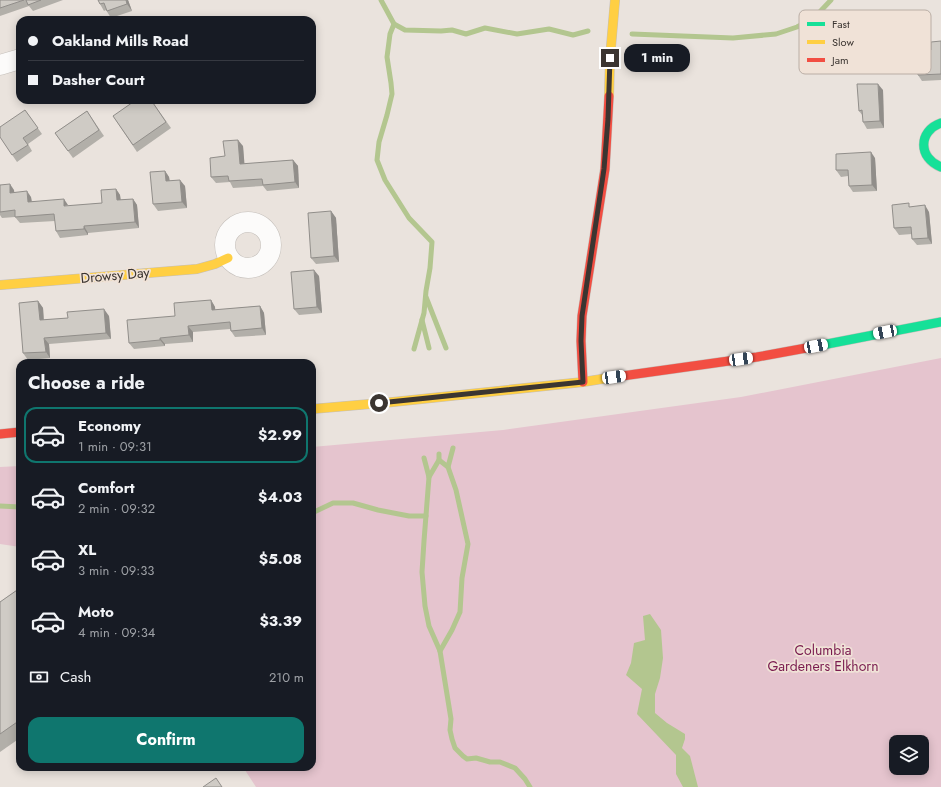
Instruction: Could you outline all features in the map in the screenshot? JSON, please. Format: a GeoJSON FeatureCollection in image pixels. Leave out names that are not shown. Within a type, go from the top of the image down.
{"type":"FeatureCollection","features":[{"type":"Feature","properties":{"kind":"street"},"geometry":{"type":"LineString","coordinates":[[583,382],[581,341],[582,316],[604,169],[608,119],[610,58],[615,0]]}},
{"type":"Feature","properties":{"kind":"street"},"geometry":{"type":"LineString","coordinates":[[0,65],[16,60]]}},
{"type":"Feature","properties":{"kind":"street"},"geometry":{"type":"LineString","coordinates":[[941,123],[931,128],[925,137],[924,146],[926,155],[930,161],[941,167]]}},
{"type":"Feature","properties":{"kind":"street","name":"Drowsy Day"},"geometry":{"type":"LineString","coordinates":[[0,285],[197,268],[215,264],[228,258]]}},
{"type":"Feature","properties":{"kind":"street"},"geometry":{"type":"LineString","coordinates":[[316,409],[583,382],[756,357],[941,322]]}},
{"type":"Feature","properties":{"kind":"street"},"geometry":{"type":"LineString","coordinates":[[0,434],[16,432]]}},
{"type":"Feature","properties":{"kind":"green space","name":"Columbia Gardeners Elkhorn"},"geometry":{"type":"Polygon","coordinates":[[[941,358],[941,787],[256,787],[246,771],[316,771],[316,447],[503,430],[741,397],[941,358]]]}},
{"type":"Feature","properties":{"kind":"green space"},"geometry":{"type":"Polygon","coordinates":[[[16,466],[16,546],[0,544],[0,467],[16,466]]]}},
{"type":"Feature","properties":{"kind":"shaded area"},"geometry":{"type":"Polygon","coordinates":[[[650,614],[661,630],[663,658],[660,678],[655,694],[655,713],[667,723],[685,734],[682,748],[690,756],[698,787],[683,787],[676,774],[676,755],[637,714],[642,689],[626,675],[631,663],[634,643],[645,640],[643,616],[650,614]]]}},
{"type":"Feature","properties":{"kind":"building"},"geometry":{"type":"Polygon","coordinates":[[[0,0],[24,0],[0,8],[0,0]]]}},
{"type":"Feature","properties":{"kind":"building"},"geometry":{"type":"Polygon","coordinates":[[[26,0],[41,0],[28,5],[26,0]]]}},
{"type":"Feature","properties":{"kind":"building"},"geometry":{"type":"Polygon","coordinates":[[[98,0],[126,0],[127,4],[107,11],[104,3],[100,4],[98,0]]]}},
{"type":"Feature","properties":{"kind":"building"},"geometry":{"type":"Polygon","coordinates":[[[941,41],[941,74],[918,75],[931,74],[931,42],[941,41]]]}},
{"type":"Feature","properties":{"kind":"building"},"geometry":{"type":"Polygon","coordinates":[[[857,84],[878,84],[880,121],[863,122],[862,110],[859,111],[857,84]]]}},
{"type":"Feature","properties":{"kind":"building"},"geometry":{"type":"Polygon","coordinates":[[[130,104],[154,104],[166,122],[133,145],[113,116],[130,104]]]}},
{"type":"Feature","properties":{"kind":"building"},"geometry":{"type":"Polygon","coordinates":[[[25,110],[38,128],[23,138],[28,145],[12,155],[0,137],[0,127],[25,110]]]}},
{"type":"Feature","properties":{"kind":"building"},"geometry":{"type":"Polygon","coordinates":[[[87,111],[99,130],[68,151],[55,133],[87,111]]]}},
{"type":"Feature","properties":{"kind":"building"},"geometry":{"type":"Polygon","coordinates":[[[238,140],[240,164],[293,160],[295,182],[263,185],[262,179],[229,181],[228,176],[211,177],[210,158],[225,156],[223,141],[238,140]]]}},
{"type":"Feature","properties":{"kind":"building"},"geometry":{"type":"Polygon","coordinates":[[[871,152],[872,185],[849,186],[848,170],[836,170],[836,154],[871,152]]]}},
{"type":"Feature","properties":{"kind":"building"},"geometry":{"type":"Polygon","coordinates":[[[165,171],[166,181],[180,180],[182,202],[153,204],[150,172],[165,171]]]}},
{"type":"Feature","properties":{"kind":"building"},"geometry":{"type":"Polygon","coordinates":[[[10,184],[10,193],[27,191],[28,202],[64,199],[64,206],[102,203],[101,190],[116,189],[117,200],[133,199],[135,222],[84,226],[84,229],[56,231],[54,214],[15,217],[15,210],[0,212],[0,185],[10,184]]]}},
{"type":"Feature","properties":{"kind":"building"},"geometry":{"type":"Polygon","coordinates":[[[909,203],[909,207],[925,205],[928,238],[912,239],[911,227],[894,228],[892,205],[909,203]]]}},
{"type":"Feature","properties":{"kind":"building"},"geometry":{"type":"Polygon","coordinates":[[[331,211],[334,256],[311,258],[308,213],[331,211]]]}},
{"type":"Feature","properties":{"kind":"building"},"geometry":{"type":"Polygon","coordinates":[[[314,270],[317,307],[294,309],[291,272],[314,270]]]}},
{"type":"Feature","properties":{"kind":"building"},"geometry":{"type":"Polygon","coordinates":[[[211,300],[212,310],[260,306],[262,328],[231,331],[230,322],[188,326],[189,335],[129,343],[127,320],[175,316],[174,303],[211,300]]]}},
{"type":"Feature","properties":{"kind":"building"},"geometry":{"type":"Polygon","coordinates":[[[38,301],[40,320],[68,318],[67,312],[104,309],[106,333],[44,338],[46,352],[23,353],[19,303],[38,301]]]}},
{"type":"Feature","properties":{"kind":"building"},"geometry":{"type":"Polygon","coordinates":[[[16,591],[16,723],[0,734],[0,602],[16,591]]]}},
{"type":"Feature","properties":{"kind":"building"},"geometry":{"type":"Polygon","coordinates":[[[216,778],[222,787],[203,787],[216,778]]]}},
{"type":"Feature","properties":{"kind":"waterway"},"geometry":{"type":"LineString","coordinates":[[381,0],[394,24],[390,34],[387,57],[392,94],[379,142],[377,160],[385,180],[409,218],[432,242],[424,313],[414,349]]}},
{"type":"Feature","properties":{"kind":"waterway"},"geometry":{"type":"LineString","coordinates":[[822,10],[831,0]]}},
{"type":"Feature","properties":{"kind":"waterway"},"geometry":{"type":"LineString","coordinates":[[394,24],[405,30],[452,30],[466,34],[485,28],[517,34],[549,29],[573,35],[588,31]]}},
{"type":"Feature","properties":{"kind":"waterway"},"geometry":{"type":"LineString","coordinates":[[632,34],[733,38],[776,34],[799,26]]}},
{"type":"Feature","properties":{"kind":"waterway"},"geometry":{"type":"LineString","coordinates":[[426,297],[446,348]]}},
{"type":"Feature","properties":{"kind":"waterway"},"geometry":{"type":"LineString","coordinates":[[422,320],[429,348]]}},
{"type":"Feature","properties":{"kind":"waterway"},"geometry":{"type":"LineString","coordinates":[[439,460],[448,467],[453,448]]}},
{"type":"Feature","properties":{"kind":"waterway"},"geometry":{"type":"LineString","coordinates":[[429,477],[439,460],[439,454]]}},
{"type":"Feature","properties":{"kind":"waterway"},"geometry":{"type":"LineString","coordinates":[[424,458],[429,477],[422,572],[425,606],[429,626],[440,651],[451,719],[450,730],[452,739],[455,748],[467,759],[476,758],[490,762],[500,762],[515,768],[530,787]]}},
{"type":"Feature","properties":{"kind":"waterway"},"geometry":{"type":"LineString","coordinates":[[440,651],[460,612],[462,578],[468,544],[456,490],[448,467]]}},
{"type":"Feature","properties":{"kind":"waterway"},"geometry":{"type":"LineString","coordinates":[[316,511],[333,503],[353,503],[409,516],[426,516]]}},
{"type":"Feature","properties":{"kind":"waterway"},"geometry":{"type":"LineString","coordinates":[[0,506],[16,507]]}},
{"type":"Feature","properties":{"kind":"traffic: fast"},"geometry":{"type":"LineString","coordinates":[[941,123],[933,127],[928,132],[924,145],[928,157],[933,163],[941,167]]}},
{"type":"Feature","properties":{"kind":"traffic: fast"},"geometry":{"type":"LineString","coordinates":[[817,346],[941,322]]}},
{"type":"Feature","properties":{"kind":"traffic: slow"},"geometry":{"type":"LineString","coordinates":[[609,96],[610,58],[615,0]]}},
{"type":"Feature","properties":{"kind":"traffic: slow"},"geometry":{"type":"LineString","coordinates":[[0,285],[197,269],[215,264],[228,258]]}},
{"type":"Feature","properties":{"kind":"traffic: slow"},"geometry":{"type":"LineString","coordinates":[[316,409],[393,402],[583,382],[608,378]]}},
{"type":"Feature","properties":{"kind":"traffic: jam"},"geometry":{"type":"LineString","coordinates":[[583,382],[581,341],[582,316],[605,169],[609,96]]}},
{"type":"Feature","properties":{"kind":"traffic: jam"},"geometry":{"type":"LineString","coordinates":[[608,378],[757,357],[817,346]]}},
{"type":"Feature","properties":{"kind":"traffic: jam"},"geometry":{"type":"LineString","coordinates":[[0,434],[16,432]]}},
{"type":"Feature","properties":{"kind":"route"},"geometry":{"type":"LineString","coordinates":[[379,403],[583,382],[581,341],[582,316],[604,169],[608,119],[610,58]]}}]}
